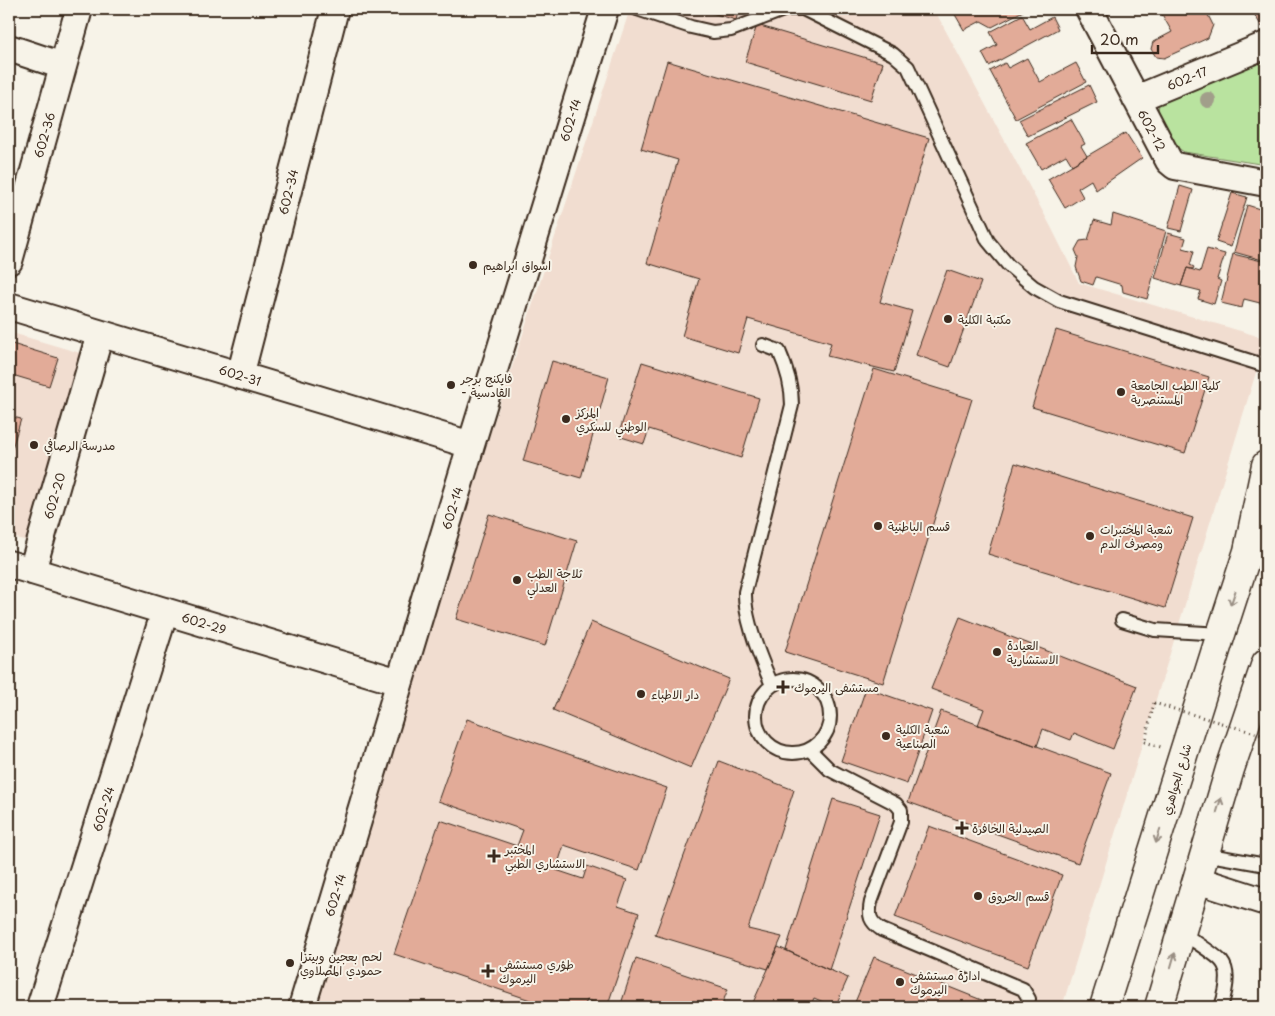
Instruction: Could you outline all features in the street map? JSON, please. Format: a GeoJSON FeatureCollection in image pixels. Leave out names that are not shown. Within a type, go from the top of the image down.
{"type":"FeatureCollection","features":[{"type":"Feature","properties":{"kind":"main road"},"geometry":{"type":"LineString","coordinates":[[1248,551],[1266,465]]}},
{"type":"Feature","properties":{"kind":"main road"},"geometry":{"type":"LineString","coordinates":[[1248,551],[1266,522]]}},
{"type":"Feature","properties":{"kind":"main road","name":"شارع الجواهري"},"geometry":{"type":"LineString","coordinates":[[1104,1007],[1248,551]]}},
{"type":"Feature","properties":{"kind":"main road"},"geometry":{"type":"LineString","coordinates":[[1159,1007],[1233,760],[1266,663]]}},
{"type":"Feature","properties":{"kind":"street","name":"602-36"},"geometry":{"type":"LineString","coordinates":[[9,261],[79,9]]}},
{"type":"Feature","properties":{"kind":"street","name":"602-34"},"geometry":{"type":"LineString","coordinates":[[240,376],[335,9]]}},
{"type":"Feature","properties":{"kind":"street","name":"602-14"},"geometry":{"type":"LineString","coordinates":[[302,1007],[470,445],[605,9]]}},
{"type":"Feature","properties":{"kind":"street","name":"602-12"},"geometry":{"type":"LineString","coordinates":[[1089,9],[1172,164],[1266,183]]}},
{"type":"Feature","properties":{"kind":"street","name":"602-17"},"geometry":{"type":"LineString","coordinates":[[1136,99],[1266,46]]}},
{"type":"Feature","properties":{"kind":"street"},"geometry":{"type":"LineString","coordinates":[[9,48],[63,66]]}},
{"type":"Feature","properties":{"kind":"street","name":"602-31"},"geometry":{"type":"LineString","coordinates":[[9,306],[470,445]]}},
{"type":"Feature","properties":{"kind":"street","name":"602-20"},"geometry":{"type":"LineString","coordinates":[[21,568],[100,334]]}},
{"type":"Feature","properties":{"kind":"street","name":"602-29"},"geometry":{"type":"LineString","coordinates":[[21,568],[399,682]]}},
{"type":"Feature","properties":{"kind":"street","name":"602-24"},"geometry":{"type":"LineString","coordinates":[[40,1007],[165,611]]}},
{"type":"Feature","properties":{"kind":"street"},"geometry":{"type":"LineString","coordinates":[[1196,880],[1266,902]]}},
{"type":"Feature","properties":{"kind":"lane"},"geometry":{"type":"LineString","coordinates":[[637,9],[691,27],[713,32],[731,30],[786,9],[804,9],[892,54],[908,67],[988,241],[1008,265],[1034,287],[1059,301],[1266,366]]}},
{"type":"Feature","properties":{"kind":"lane"},"geometry":{"type":"LineString","coordinates":[[763,345],[778,351],[788,372],[792,390],[792,406],[745,592],[745,606],[760,658],[772,685]]}},
{"type":"Feature","properties":{"kind":"lane"},"geometry":{"type":"LineString","coordinates":[[1122,620],[1155,630],[1221,634]]}},
{"type":"Feature","properties":{"kind":"lane"},"geometry":{"type":"LineString","coordinates":[[794,678],[805,680],[816,686],[824,694],[830,706],[831,719],[828,732],[810,750],[796,754],[784,753],[772,748],[763,738],[757,727],[755,715],[760,698],[772,685],[782,680],[794,678]]}},
{"type":"Feature","properties":{"kind":"lane"},"geometry":{"type":"LineString","coordinates":[[810,750],[830,770],[896,804],[900,810],[901,822],[871,902],[869,912],[870,919],[874,924],[882,930],[1023,989],[1029,998],[1026,1007]]}},
{"type":"Feature","properties":{"kind":"lane"},"geometry":{"type":"LineString","coordinates":[[1204,854],[1266,865]]}},
{"type":"Feature","properties":{"kind":"lane"},"geometry":{"type":"LineString","coordinates":[[1181,932],[1223,962],[1227,977],[1221,1007]]}},
{"type":"Feature","properties":{"kind":"path"},"geometry":{"type":"LineString","coordinates":[[1145,742],[1154,703],[1265,736]]}},
{"type":"Feature","properties":{"kind":"shaded area","name":"مستشفى اليرموك"},"geometry":{"type":"Polygon","coordinates":[[[630,9],[934,9],[1079,283],[1264,338],[1257,369],[1062,1007],[307,1007],[302,1005],[630,9]]]}},
{"type":"Feature","properties":{"kind":"shaded area","name":"مدرسة الرصافي"},"geometry":{"type":"Polygon","coordinates":[[[9,332],[87,355],[31,542],[9,536],[9,332]]]}},
{"type":"Feature","properties":{"kind":"green space"},"geometry":{"type":"Polygon","coordinates":[[[1266,60],[1266,165],[1184,152],[1175,146],[1158,110],[1159,104],[1266,60]]]}},
{"type":"Feature","properties":{"kind":"building"},"geometry":{"type":"Polygon","coordinates":[[[698,9],[739,9],[736,20],[698,9]]]}},
{"type":"Feature","properties":{"kind":"building"},"geometry":{"type":"Polygon","coordinates":[[[957,9],[1027,9],[992,27],[981,21],[964,30],[953,11],[957,9]]]}},
{"type":"Feature","properties":{"kind":"building"},"geometry":{"type":"Polygon","coordinates":[[[1159,9],[1205,9],[1213,25],[1208,38],[1164,58],[1156,57],[1151,49],[1153,42],[1172,32],[1159,9]]]}},
{"type":"Feature","properties":{"kind":"building"},"geometry":{"type":"Polygon","coordinates":[[[1251,9],[1266,9],[1266,24],[1262,27],[1251,9]]]}},
{"type":"Feature","properties":{"kind":"building"},"geometry":{"type":"Polygon","coordinates":[[[1022,15],[1030,29],[1052,17],[1058,29],[989,66],[982,53],[997,45],[990,32],[1022,15]]]}},
{"type":"Feature","properties":{"kind":"building"},"geometry":{"type":"Polygon","coordinates":[[[757,25],[883,63],[871,100],[745,62],[757,25]]]}},
{"type":"Feature","properties":{"kind":"building"},"geometry":{"type":"Polygon","coordinates":[[[1027,58],[1040,82],[1076,63],[1086,82],[1016,119],[990,71],[1005,63],[1008,68],[1027,58]]]}},
{"type":"Feature","properties":{"kind":"building"},"geometry":{"type":"Polygon","coordinates":[[[667,61],[929,138],[880,302],[912,311],[894,372],[827,356],[831,343],[748,319],[738,353],[682,336],[699,279],[647,263],[678,160],[641,149],[667,61]]]}},
{"type":"Feature","properties":{"kind":"building"},"geometry":{"type":"Polygon","coordinates":[[[1089,85],[1097,102],[1028,136],[1019,120],[1089,85]]]}},
{"type":"Feature","properties":{"kind":"building"},"geometry":{"type":"Polygon","coordinates":[[[1071,119],[1085,144],[1081,146],[1087,156],[1072,165],[1066,155],[1041,169],[1026,143],[1071,119]]]}},
{"type":"Feature","properties":{"kind":"building"},"geometry":{"type":"Polygon","coordinates":[[[1126,133],[1142,158],[1096,190],[1091,180],[1078,188],[1083,197],[1065,208],[1048,179],[1126,133]]]}},
{"type":"Feature","properties":{"kind":"building"},"geometry":{"type":"Polygon","coordinates":[[[1180,186],[1193,190],[1181,231],[1168,228],[1180,186]]]}},
{"type":"Feature","properties":{"kind":"building"},"geometry":{"type":"Polygon","coordinates":[[[1232,193],[1247,197],[1231,247],[1216,242],[1232,193]]]}},
{"type":"Feature","properties":{"kind":"building"},"geometry":{"type":"Polygon","coordinates":[[[1247,205],[1266,211],[1266,261],[1234,252],[1247,205]]]}},
{"type":"Feature","properties":{"kind":"building"},"geometry":{"type":"Polygon","coordinates":[[[1113,214],[1166,231],[1147,299],[1123,292],[1122,285],[1096,277],[1093,285],[1081,281],[1076,267],[1078,257],[1075,250],[1080,241],[1088,240],[1094,220],[1111,225],[1113,214]]]}},
{"type":"Feature","properties":{"kind":"building"},"geometry":{"type":"Polygon","coordinates":[[[1168,233],[1186,238],[1183,248],[1194,251],[1190,265],[1194,267],[1193,269],[1187,268],[1181,286],[1155,278],[1168,233]]]}},
{"type":"Feature","properties":{"kind":"building"},"geometry":{"type":"Polygon","coordinates":[[[1207,249],[1225,254],[1217,279],[1221,281],[1214,304],[1198,299],[1201,291],[1181,286],[1187,268],[1200,272],[1207,249]]]}},
{"type":"Feature","properties":{"kind":"building"},"geometry":{"type":"Polygon","coordinates":[[[1233,254],[1266,262],[1264,271],[1266,271],[1266,279],[1260,303],[1244,299],[1242,308],[1221,303],[1233,254]]]}},
{"type":"Feature","properties":{"kind":"building","name":"مكتبة الكلية"},"geometry":{"type":"Polygon","coordinates":[[[947,270],[981,282],[950,367],[916,355],[947,270]]]}},
{"type":"Feature","properties":{"kind":"building","name":"كلية الطب الجامعة المستنصرية"},"geometry":{"type":"Polygon","coordinates":[[[1056,330],[1209,377],[1185,453],[1032,407],[1056,330]]]}},
{"type":"Feature","properties":{"kind":"building"},"geometry":{"type":"Polygon","coordinates":[[[9,343],[58,358],[49,386],[9,374],[9,343]]]}},
{"type":"Feature","properties":{"kind":"building","name":"المركز الوطني للسكري"},"geometry":{"type":"Polygon","coordinates":[[[552,361],[609,377],[581,478],[523,461],[552,361]]]}},
{"type":"Feature","properties":{"kind":"building"},"geometry":{"type":"Polygon","coordinates":[[[642,362],[759,398],[741,458],[649,429],[644,444],[618,436],[642,362]]]}},
{"type":"Feature","properties":{"kind":"building","name":"قسم الباطنية"},"geometry":{"type":"Polygon","coordinates":[[[874,369],[972,399],[883,683],[785,652],[874,369]]]}},
{"type":"Feature","properties":{"kind":"building"},"geometry":{"type":"Polygon","coordinates":[[[9,416],[21,419],[9,458],[9,416]]]}},
{"type":"Feature","properties":{"kind":"building","name":"شعبة المختبرات ومصرف الدم"},"geometry":{"type":"Polygon","coordinates":[[[1015,463],[1193,518],[1165,608],[988,554],[1015,463]]]}},
{"type":"Feature","properties":{"kind":"building","name":"ثلاجة الطب العدلي"},"geometry":{"type":"Polygon","coordinates":[[[489,514],[577,541],[545,646],[456,619],[489,514]]]}},
{"type":"Feature","properties":{"kind":"building","name":"العيادة الاستشارية"},"geometry":{"type":"Polygon","coordinates":[[[960,617],[1137,686],[1113,749],[1074,733],[1071,740],[1043,729],[1037,746],[978,725],[984,709],[931,689],[960,617]]]}},
{"type":"Feature","properties":{"kind":"building","name":"دار الاطباء"},"geometry":{"type":"Polygon","coordinates":[[[591,622],[729,679],[691,768],[553,710],[591,622]]]}},
{"type":"Feature","properties":{"kind":"building","name":"شعبة الكلية الصناعية"},"geometry":{"type":"Polygon","coordinates":[[[866,688],[932,711],[907,784],[841,761],[866,688]]]}},
{"type":"Feature","properties":{"kind":"building"},"geometry":{"type":"Polygon","coordinates":[[[941,711],[1111,773],[1078,863],[908,802],[941,711]]]}},
{"type":"Feature","properties":{"kind":"building","name":"المختبر الاستشاري الطبي"},"geometry":{"type":"Polygon","coordinates":[[[467,719],[667,788],[639,870],[564,845],[556,870],[583,879],[587,866],[627,880],[618,906],[639,913],[607,1007],[587,1000],[584,1007],[551,1007],[394,954],[440,820],[517,846],[523,830],[438,801],[467,719]]]}},
{"type":"Feature","properties":{"kind":"building"},"geometry":{"type":"Polygon","coordinates":[[[719,761],[794,790],[748,929],[782,937],[768,969],[655,935],[719,761]]]}},
{"type":"Feature","properties":{"kind":"building"},"geometry":{"type":"Polygon","coordinates":[[[833,799],[880,814],[829,970],[786,950],[833,799]]]}},
{"type":"Feature","properties":{"kind":"building","name":"قسم الحروق"},"geometry":{"type":"Polygon","coordinates":[[[929,826],[1062,875],[1028,966],[895,917],[929,826]]]}},
{"type":"Feature","properties":{"kind":"building"},"geometry":{"type":"Polygon","coordinates":[[[778,947],[848,978],[835,1007],[814,998],[810,1007],[751,1007],[778,947]]]}},
{"type":"Feature","properties":{"kind":"building","name":"ادارة مستشفى اليرموك"},"geometry":{"type":"Polygon","coordinates":[[[874,957],[999,1007],[853,1007],[874,957]]]}},
{"type":"Feature","properties":{"kind":"building"},"geometry":{"type":"Polygon","coordinates":[[[636,958],[728,989],[721,1007],[620,1007],[636,958]]]}},
{"type":"Feature","properties":{"kind":"place","name":"اسواق ابراهيم"},"geometry":{"type":"Point","coordinates":[473,265]}},
{"type":"Feature","properties":{"kind":"place","name":"مكتبة الكلية"},"geometry":{"type":"Point","coordinates":[948,319]}},
{"type":"Feature","properties":{"kind":"place","name":"فايكنج برجر - القادسية"},"geometry":{"type":"Point","coordinates":[451,385]}},
{"type":"Feature","properties":{"kind":"place","name":"كلية الطب الجامعة المستنصرية"},"geometry":{"type":"Point","coordinates":[1121,392]}},
{"type":"Feature","properties":{"kind":"place","name":"المركز الوطني للسكري"},"geometry":{"type":"Point","coordinates":[566,419]}},
{"type":"Feature","properties":{"kind":"place","name":"مدرسة الرصافي"},"geometry":{"type":"Point","coordinates":[34,445]}},
{"type":"Feature","properties":{"kind":"place","name":"قسم الباطنية"},"geometry":{"type":"Point","coordinates":[878,526]}},
{"type":"Feature","properties":{"kind":"place","name":"شعبة المختبرات ومصرف الدم"},"geometry":{"type":"Point","coordinates":[1090,536]}},
{"type":"Feature","properties":{"kind":"place","name":"ثلاجة الطب العدلي"},"geometry":{"type":"Point","coordinates":[517,580]}},
{"type":"Feature","properties":{"kind":"place","name":"العيادة الاستشارية"},"geometry":{"type":"Point","coordinates":[997,652]}},
{"type":"Feature","properties":{"kind":"place","name":"مستشفى اليرموك"},"geometry":{"type":"Point","coordinates":[783,687]}},
{"type":"Feature","properties":{"kind":"place","name":"دار الاطباء"},"geometry":{"type":"Point","coordinates":[641,694]}},
{"type":"Feature","properties":{"kind":"place","name":"شعبة الكلية الصناعية"},"geometry":{"type":"Point","coordinates":[886,736]}},
{"type":"Feature","properties":{"kind":"place","name":"الصيدلية الخافرة"},"geometry":{"type":"Point","coordinates":[962,828]}},
{"type":"Feature","properties":{"kind":"place","name":"المختبر الاستشاري الطبي"},"geometry":{"type":"Point","coordinates":[494,856]}},
{"type":"Feature","properties":{"kind":"place","name":"قسم الحروق"},"geometry":{"type":"Point","coordinates":[978,896]}},
{"type":"Feature","properties":{"kind":"place","name":"لحم بعجين وبيتزا حمودي المصلاوي"},"geometry":{"type":"Point","coordinates":[290,963]}},
{"type":"Feature","properties":{"kind":"place","name":"طؤري مستشفى اليرموك"},"geometry":{"type":"Point","coordinates":[488,971]}},
{"type":"Feature","properties":{"kind":"place","name":"ادارة مستشفى اليرموك"},"geometry":{"type":"Point","coordinates":[900,982]}}]}
